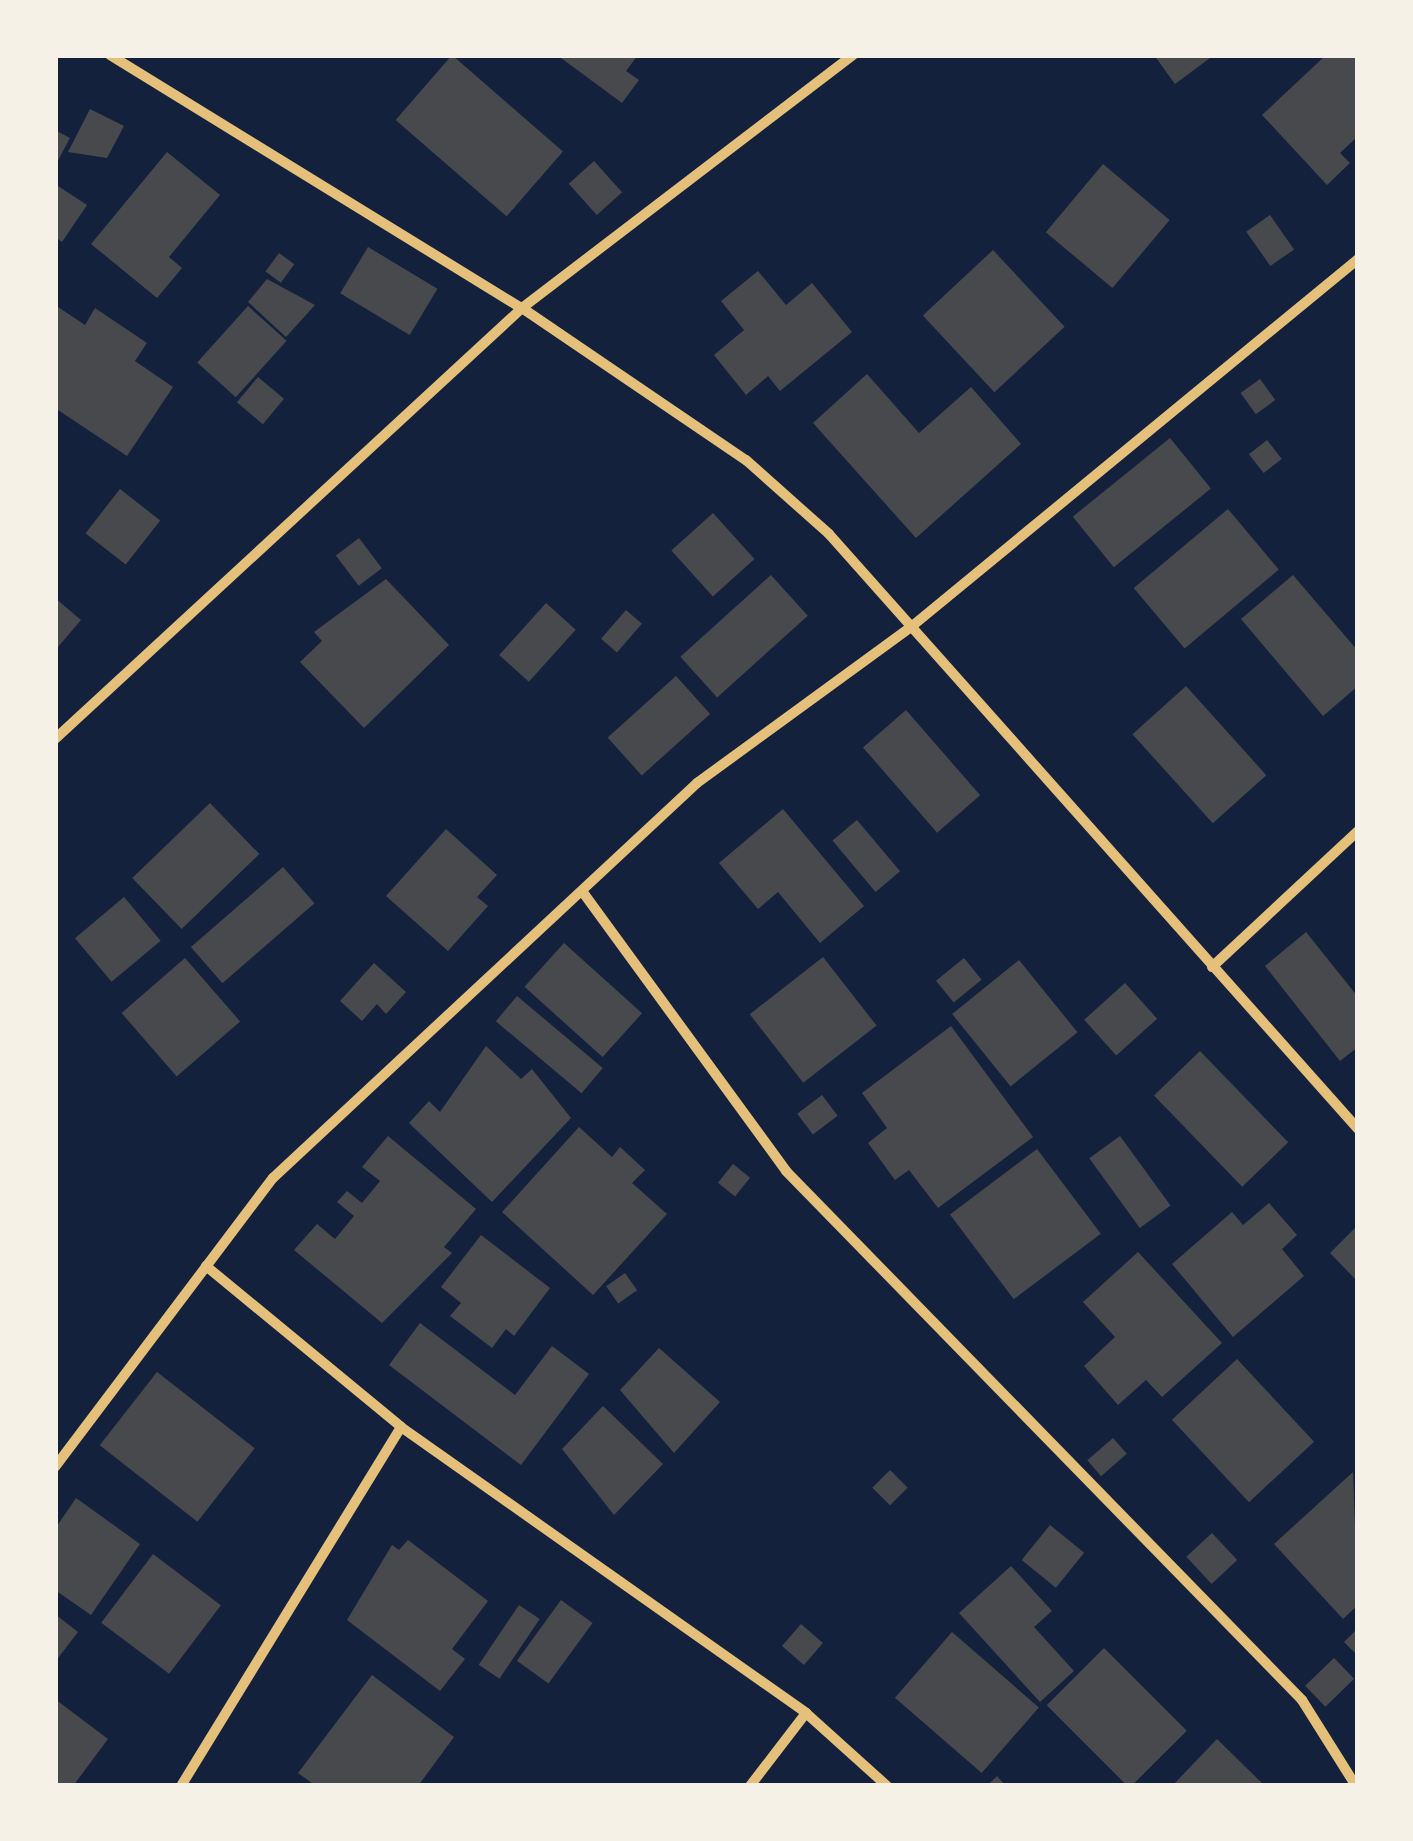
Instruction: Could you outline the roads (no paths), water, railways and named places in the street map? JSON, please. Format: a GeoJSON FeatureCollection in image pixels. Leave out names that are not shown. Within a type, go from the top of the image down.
{"type":"FeatureCollection","features":[{"type":"Feature","properties":{"kind":"street"},"geometry":{"type":"LineString","coordinates":[[110,55],[522,308],[746,460],[829,534],[1358,1128]]}},
{"type":"Feature","properties":{"kind":"street"},"geometry":{"type":"LineString","coordinates":[[55,740],[522,308],[853,55]]}},
{"type":"Feature","properties":{"kind":"street"},"geometry":{"type":"LineString","coordinates":[[55,1467],[274,1178],[697,783],[911,627],[1358,259]]}},
{"type":"Feature","properties":{"kind":"street"},"geometry":{"type":"LineString","coordinates":[[1212,967],[1358,831]]}},
{"type":"Feature","properties":{"kind":"street"},"geometry":{"type":"LineString","coordinates":[[582,891],[786,1171],[1302,1700],[1356,1786]]}},
{"type":"Feature","properties":{"kind":"street"},"geometry":{"type":"LineString","coordinates":[[206,1266],[401,1427],[806,1713],[888,1786]]}},
{"type":"Feature","properties":{"kind":"street"},"geometry":{"type":"LineString","coordinates":[[180,1786],[401,1427]]}},
{"type":"Feature","properties":{"kind":"street"},"geometry":{"type":"LineString","coordinates":[[750,1786],[806,1713]]}}]}
